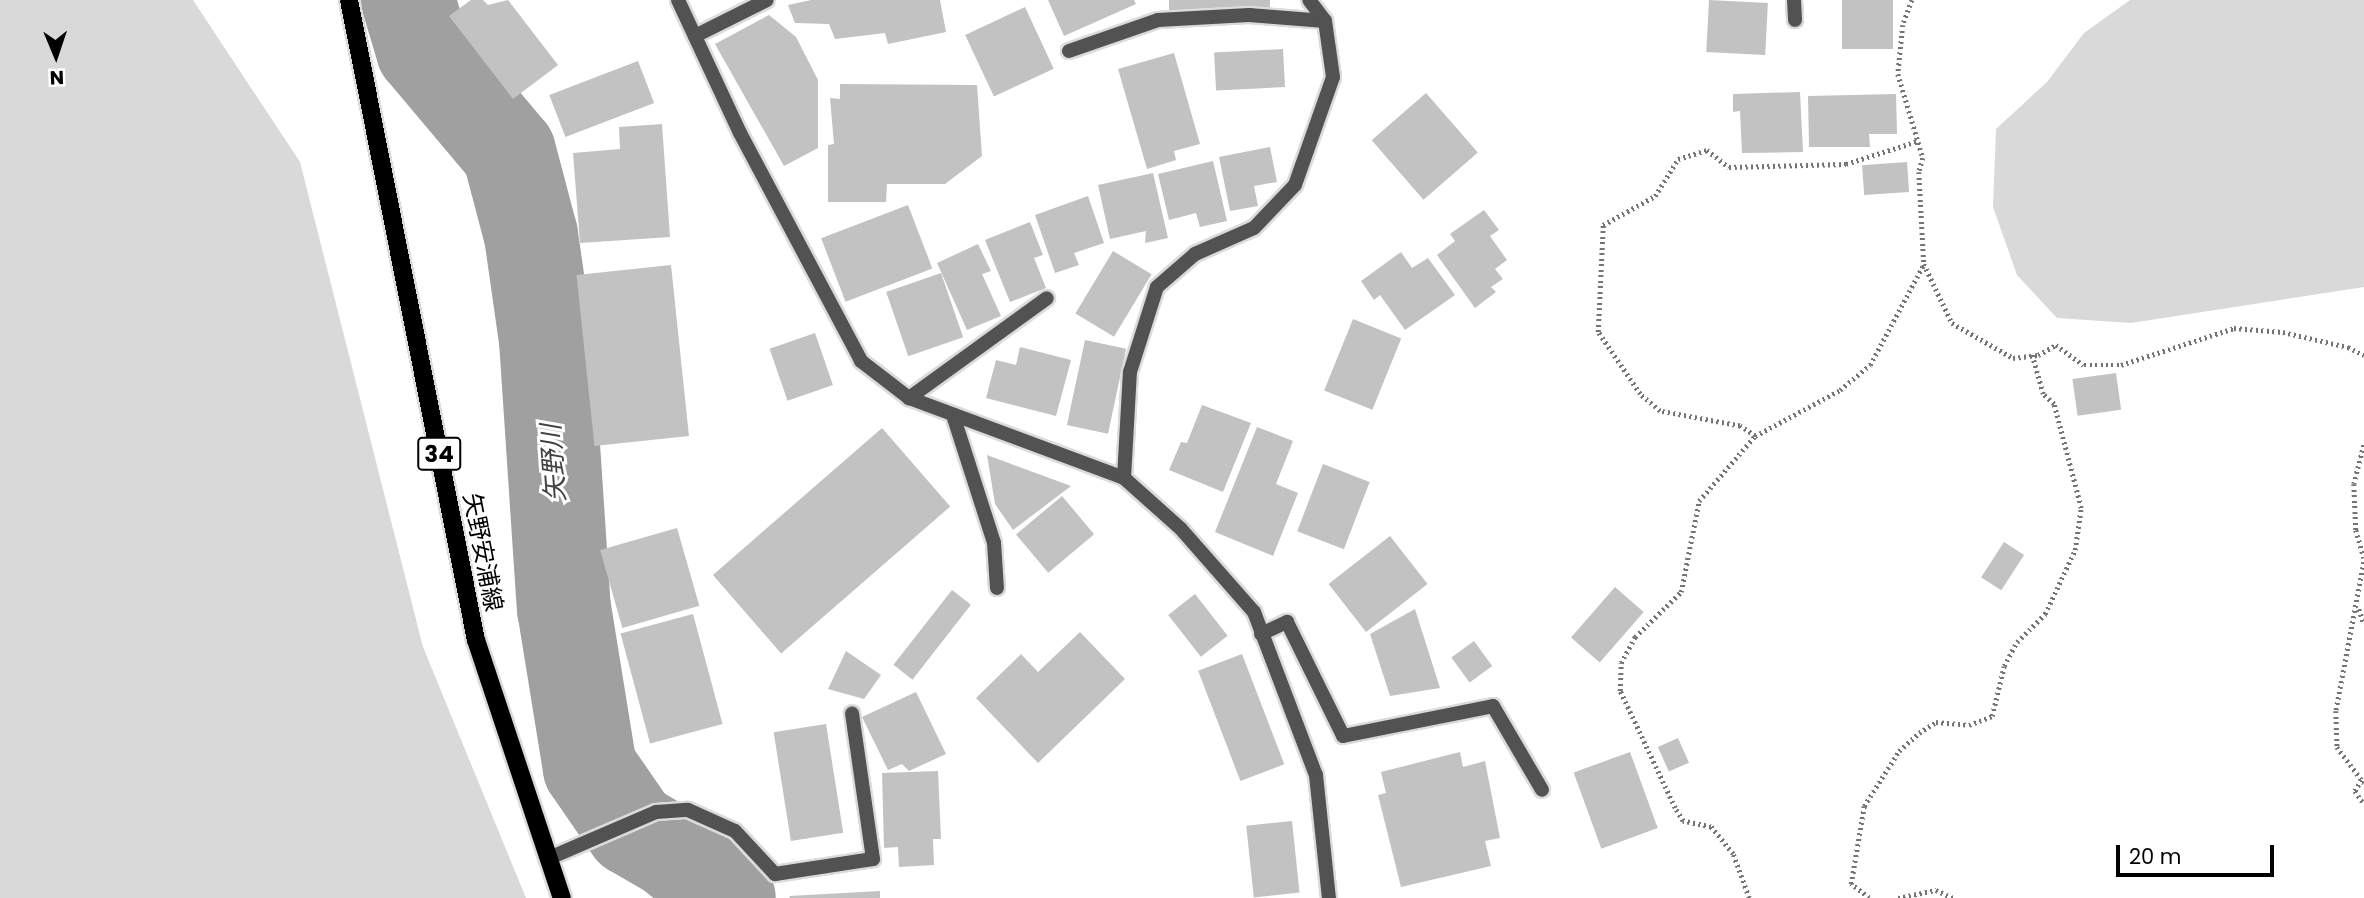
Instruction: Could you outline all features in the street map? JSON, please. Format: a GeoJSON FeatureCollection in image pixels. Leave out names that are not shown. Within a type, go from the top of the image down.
{"type":"FeatureCollection","features":[{"type":"Feature","properties":{"kind":"main road","name":"矢野安浦線"},"geometry":{"type":"LineString","coordinates":[[349,0],[475,640],[562,898]]}},
{"type":"Feature","properties":{"kind":"street"},"geometry":{"type":"LineString","coordinates":[[678,0],[740,133],[861,361],[909,398],[1124,478],[1221,572],[1254,612],[1316,775],[1329,898]]}},
{"type":"Feature","properties":{"kind":"street"},"geometry":{"type":"LineString","coordinates":[[695,36],[767,0]]}},
{"type":"Feature","properties":{"kind":"street"},"geometry":{"type":"LineString","coordinates":[[1124,478],[1130,372],[1157,286],[1195,254],[1254,228],[1295,185],[1333,77],[1325,21],[1308,0]]}},
{"type":"Feature","properties":{"kind":"street"},"geometry":{"type":"LineString","coordinates":[[1794,0],[1795,20]]}},
{"type":"Feature","properties":{"kind":"street"},"geometry":{"type":"LineString","coordinates":[[1069,51],[1157,20],[1249,16],[1325,21]]}},
{"type":"Feature","properties":{"kind":"street"},"geometry":{"type":"LineString","coordinates":[[909,398],[1047,298]]}},
{"type":"Feature","properties":{"kind":"street"},"geometry":{"type":"LineString","coordinates":[[953,415],[994,543],[997,588]]}},
{"type":"Feature","properties":{"kind":"street"},"geometry":{"type":"LineString","coordinates":[[1261,634],[1287,622],[1343,736],[1493,706],[1542,790]]}},
{"type":"Feature","properties":{"kind":"street"},"geometry":{"type":"LineString","coordinates":[[547,859],[656,812],[688,810],[735,831],[775,874],[873,859],[852,714]]}},
{"type":"Feature","properties":{"kind":"path"},"geometry":{"type":"LineString","coordinates":[[1912,0],[1903,25],[1898,74],[1923,158],[1919,172],[1924,264],[1952,323],[2013,358],[2032,355],[2056,345],[2084,365],[2121,365],[2234,328],[2283,332],[2348,346],[2364,355]]}},
{"type":"Feature","properties":{"kind":"path"},"geometry":{"type":"LineString","coordinates":[[1755,436],[1740,426],[1660,411],[1640,394],[1598,332],[1603,225],[1654,196],[1678,159],[1707,150],[1729,167],[1846,164],[1918,141]]}},
{"type":"Feature","properties":{"kind":"path"},"geometry":{"type":"LineString","coordinates":[[1749,898],[1733,854],[1711,827],[1683,821],[1620,691],[1621,663],[1635,637],[1681,592],[1699,501],[1755,436],[1840,390],[1870,365],[1924,264]]}},
{"type":"Feature","properties":{"kind":"path"},"geometry":{"type":"LineString","coordinates":[[1869,898],[1851,884],[1864,806],[1899,751],[1919,733],[1937,722],[1969,725],[1992,716],[2004,666],[2017,642],[2045,614],[2075,550],[2081,508],[2076,485],[2054,404],[2043,394],[2032,355]]}},
{"type":"Feature","properties":{"kind":"path"},"geometry":{"type":"LineString","coordinates":[[2364,445],[2354,484],[2356,530],[2364,560],[2348,665],[2340,684],[2337,747],[2363,782],[2355,791],[2364,804]]}},
{"type":"Feature","properties":{"kind":"path"},"geometry":{"type":"LineString","coordinates":[[2358,604],[2364,624]]}},
{"type":"Feature","properties":{"kind":"path"},"geometry":{"type":"LineString","coordinates":[[1898,898],[1936,890],[1953,898]]}},
{"type":"Feature","properties":{"kind":"shaded area"},"geometry":{"type":"Polygon","coordinates":[[[0,0],[193,0],[300,162],[423,647],[526,898],[0,898],[0,0]]]}},
{"type":"Feature","properties":{"kind":"shaded area"},"geometry":{"type":"Polygon","coordinates":[[[2130,0],[2364,0],[2364,287],[2131,323],[2057,318],[2017,275],[1993,207],[1996,129],[2047,82],[2084,33],[2130,0]]]}},
{"type":"Feature","properties":{"kind":"building"},"geometry":{"type":"Polygon","coordinates":[[[471,0],[483,0],[488,5],[508,0],[558,65],[513,99],[449,16],[471,0]]]}},
{"type":"Feature","properties":{"kind":"building"},"geometry":{"type":"Polygon","coordinates":[[[811,0],[940,0],[946,32],[888,44],[885,33],[835,39],[829,24],[795,23],[788,5],[811,0]]]}},
{"type":"Feature","properties":{"kind":"building"},"geometry":{"type":"Polygon","coordinates":[[[1048,0],[1134,0],[1136,4],[1064,36],[1048,0]]]}},
{"type":"Feature","properties":{"kind":"building"},"geometry":{"type":"Polygon","coordinates":[[[1169,0],[1270,0],[1270,10],[1169,10],[1169,0]]]}},
{"type":"Feature","properties":{"kind":"building"},"geometry":{"type":"Polygon","coordinates":[[[1709,0],[1768,3],[1765,55],[1706,52],[1709,0]]]}},
{"type":"Feature","properties":{"kind":"building"},"geometry":{"type":"Polygon","coordinates":[[[1842,0],[1893,0],[1893,49],[1842,49],[1842,0]]]}},
{"type":"Feature","properties":{"kind":"building"},"geometry":{"type":"Polygon","coordinates":[[[1025,7],[1054,69],[994,97],[965,35],[1025,7]]]}},
{"type":"Feature","properties":{"kind":"building"},"geometry":{"type":"Polygon","coordinates":[[[769,15],[796,37],[818,80],[818,148],[784,166],[715,44],[769,15]]]}},
{"type":"Feature","properties":{"kind":"building"},"geometry":{"type":"Polygon","coordinates":[[[1283,49],[1285,87],[1216,91],[1214,53],[1283,49]]]}},
{"type":"Feature","properties":{"kind":"building"},"geometry":{"type":"Polygon","coordinates":[[[1174,53],[1200,144],[1174,151],[1176,160],[1147,169],[1118,69],[1174,53]]]}},
{"type":"Feature","properties":{"kind":"building"},"geometry":{"type":"Polygon","coordinates":[[[638,61],[654,103],[565,137],[549,95],[638,61]]]}},
{"type":"Feature","properties":{"kind":"building"},"geometry":{"type":"Polygon","coordinates":[[[840,84],[977,85],[982,156],[945,184],[887,184],[886,202],[828,202],[828,145],[834,144],[830,98],[840,99],[840,84]]]}},
{"type":"Feature","properties":{"kind":"building"},"geometry":{"type":"Polygon","coordinates":[[[1800,92],[1803,152],[1742,153],[1740,111],[1733,112],[1733,94],[1800,92]]]}},
{"type":"Feature","properties":{"kind":"building"},"geometry":{"type":"Polygon","coordinates":[[[1426,93],[1478,153],[1423,200],[1372,140],[1426,93]]]}},
{"type":"Feature","properties":{"kind":"building"},"geometry":{"type":"Polygon","coordinates":[[[1896,94],[1897,134],[1869,134],[1870,147],[1809,147],[1808,96],[1896,94]]]}},
{"type":"Feature","properties":{"kind":"building"},"geometry":{"type":"Polygon","coordinates":[[[662,124],[670,237],[580,243],[573,153],[620,149],[619,127],[662,124]]]}},
{"type":"Feature","properties":{"kind":"building"},"geometry":{"type":"Polygon","coordinates":[[[1270,147],[1277,182],[1254,186],[1258,206],[1230,211],[1219,157],[1270,147]]]}},
{"type":"Feature","properties":{"kind":"building"},"geometry":{"type":"Polygon","coordinates":[[[1213,161],[1227,221],[1200,227],[1196,213],[1169,220],[1158,174],[1213,161]]]}},
{"type":"Feature","properties":{"kind":"building"},"geometry":{"type":"Polygon","coordinates":[[[1907,162],[1909,192],[1864,195],[1862,165],[1907,162]]]}},
{"type":"Feature","properties":{"kind":"building"},"geometry":{"type":"Polygon","coordinates":[[[1153,173],[1168,238],[1145,243],[1146,231],[1110,239],[1098,185],[1153,173]]]}},
{"type":"Feature","properties":{"kind":"building"},"geometry":{"type":"Polygon","coordinates":[[[1088,196],[1104,243],[1074,253],[1079,265],[1055,273],[1035,215],[1088,196]]]}},
{"type":"Feature","properties":{"kind":"building"},"geometry":{"type":"Polygon","coordinates":[[[908,205],[932,268],[846,302],[821,238],[908,205]]]}},
{"type":"Feature","properties":{"kind":"building"},"geometry":{"type":"Polygon","coordinates":[[[1484,210],[1499,230],[1490,236],[1507,260],[1495,269],[1503,279],[1491,287],[1496,292],[1475,308],[1437,255],[1455,241],[1450,234],[1484,210]]]}},
{"type":"Feature","properties":{"kind":"building"},"geometry":{"type":"Polygon","coordinates":[[[1030,222],[1043,255],[1034,258],[1046,288],[1010,302],[985,240],[1030,222]]]}},
{"type":"Feature","properties":{"kind":"building"},"geometry":{"type":"Polygon","coordinates":[[[978,244],[991,271],[982,274],[1001,316],[967,330],[937,263],[978,244]]]}},
{"type":"Feature","properties":{"kind":"building"},"geometry":{"type":"Polygon","coordinates":[[[1113,251],[1152,274],[1114,337],[1075,314],[1113,251]]]}},
{"type":"Feature","properties":{"kind":"building"},"geometry":{"type":"Polygon","coordinates":[[[1401,252],[1412,268],[1428,258],[1455,295],[1405,330],[1380,295],[1374,300],[1361,281],[1401,252]]]}},
{"type":"Feature","properties":{"kind":"building"},"geometry":{"type":"Polygon","coordinates":[[[671,265],[689,436],[594,446],[577,275],[671,265]]]}},
{"type":"Feature","properties":{"kind":"building"},"geometry":{"type":"Polygon","coordinates":[[[941,273],[963,337],[908,356],[886,292],[941,273]]]}},
{"type":"Feature","properties":{"kind":"building"},"geometry":{"type":"Polygon","coordinates":[[[1353,319],[1401,338],[1372,410],[1324,390],[1353,319]]]}},
{"type":"Feature","properties":{"kind":"building"},"geometry":{"type":"Polygon","coordinates":[[[815,333],[833,385],[788,401],[770,349],[815,333]]]}},
{"type":"Feature","properties":{"kind":"building"},"geometry":{"type":"Polygon","coordinates":[[[1085,340],[1126,349],[1108,434],[1067,425],[1085,340]]]}},
{"type":"Feature","properties":{"kind":"building"},"geometry":{"type":"Polygon","coordinates":[[[1020,347],[1071,360],[1056,416],[986,398],[996,360],[1016,365],[1020,347]]]}},
{"type":"Feature","properties":{"kind":"building"},"geometry":{"type":"Polygon","coordinates":[[[2116,373],[2121,410],[2078,416],[2072,379],[2116,373]]]}},
{"type":"Feature","properties":{"kind":"building"},"geometry":{"type":"Polygon","coordinates":[[[1202,405],[1251,423],[1223,492],[1169,470],[1181,442],[1187,443],[1202,405]]]}},
{"type":"Feature","properties":{"kind":"building"},"geometry":{"type":"Polygon","coordinates":[[[1257,427],[1293,441],[1276,484],[1298,493],[1273,556],[1215,532],[1257,427]]]}},
{"type":"Feature","properties":{"kind":"building"},"geometry":{"type":"Polygon","coordinates":[[[882,428],[950,506],[781,653],[713,575],[882,428]]]}},
{"type":"Feature","properties":{"kind":"building"},"geometry":{"type":"Polygon","coordinates":[[[987,455],[1071,486],[1013,530],[995,504],[987,455]]]}},
{"type":"Feature","properties":{"kind":"building"},"geometry":{"type":"Polygon","coordinates":[[[1323,464],[1370,482],[1344,549],[1297,531],[1323,464]]]}},
{"type":"Feature","properties":{"kind":"building"},"geometry":{"type":"Polygon","coordinates":[[[1062,496],[1094,534],[1048,573],[1016,535],[1062,496]]]}},
{"type":"Feature","properties":{"kind":"building"},"geometry":{"type":"Polygon","coordinates":[[[677,528],[699,606],[622,628],[600,550],[677,528]]]}},
{"type":"Feature","properties":{"kind":"building"},"geometry":{"type":"Polygon","coordinates":[[[1390,536],[1428,584],[1366,632],[1329,584],[1390,536]]]}},
{"type":"Feature","properties":{"kind":"building"},"geometry":{"type":"Polygon","coordinates":[[[2004,542],[2024,555],[2001,590],[1981,577],[2004,542]]]}},
{"type":"Feature","properties":{"kind":"building"},"geometry":{"type":"Polygon","coordinates":[[[1615,587],[1644,612],[1600,662],[1571,638],[1615,587]]]}},
{"type":"Feature","properties":{"kind":"building"},"geometry":{"type":"Polygon","coordinates":[[[952,590],[971,605],[912,680],[894,665],[952,590]]]}},
{"type":"Feature","properties":{"kind":"building"},"geometry":{"type":"Polygon","coordinates":[[[1195,594],[1228,636],[1201,657],[1168,615],[1195,594]]]}},
{"type":"Feature","properties":{"kind":"building"},"geometry":{"type":"Polygon","coordinates":[[[1415,609],[1440,688],[1390,696],[1370,634],[1415,609]]]}},
{"type":"Feature","properties":{"kind":"building"},"geometry":{"type":"Polygon","coordinates":[[[693,614],[723,724],[650,744],[621,633],[693,614]]]}},
{"type":"Feature","properties":{"kind":"building"},"geometry":{"type":"Polygon","coordinates":[[[1080,632],[1125,679],[1038,763],[976,698],[1021,654],[1038,672],[1080,632]]]}},
{"type":"Feature","properties":{"kind":"building"},"geometry":{"type":"Polygon","coordinates":[[[1474,641],[1492,666],[1470,683],[1451,657],[1474,641]]]}},
{"type":"Feature","properties":{"kind":"building"},"geometry":{"type":"Polygon","coordinates":[[[846,651],[881,675],[864,699],[828,689],[846,651]]]}},
{"type":"Feature","properties":{"kind":"building"},"geometry":{"type":"Polygon","coordinates":[[[1242,654],[1284,764],[1240,781],[1198,671],[1242,654]]]}},
{"type":"Feature","properties":{"kind":"building"},"geometry":{"type":"Polygon","coordinates":[[[916,692],[946,754],[909,771],[902,764],[888,770],[862,717],[916,692]]]}},
{"type":"Feature","properties":{"kind":"building"},"geometry":{"type":"Polygon","coordinates":[[[826,724],[843,833],[791,841],[774,732],[826,724]]]}},
{"type":"Feature","properties":{"kind":"building"},"geometry":{"type":"Polygon","coordinates":[[[1678,738],[1689,763],[1669,772],[1658,747],[1678,738]]]}},
{"type":"Feature","properties":{"kind":"building"},"geometry":{"type":"Polygon","coordinates":[[[1460,752],[1463,767],[1485,761],[1500,838],[1485,841],[1491,866],[1401,887],[1378,795],[1386,793],[1381,772],[1460,752]]]}},
{"type":"Feature","properties":{"kind":"building"},"geometry":{"type":"Polygon","coordinates":[[[1630,752],[1658,828],[1601,849],[1574,773],[1630,752]]]}},
{"type":"Feature","properties":{"kind":"building"},"geometry":{"type":"Polygon","coordinates":[[[938,771],[941,839],[933,839],[934,865],[899,867],[898,847],[884,848],[882,773],[938,771]]]}},
{"type":"Feature","properties":{"kind":"building"},"geometry":{"type":"Polygon","coordinates":[[[1292,821],[1300,893],[1254,897],[1246,826],[1292,821]]]}},
{"type":"Feature","properties":{"kind":"building"},"geometry":{"type":"Polygon","coordinates":[[[880,891],[880,898],[789,896],[880,891]]]}},
{"type":"Feature","properties":{"kind":"waterway","name":"矢野川"},"geometry":{"type":"LineString","coordinates":[[408,0],[423,50],[509,152],[531,235],[546,340],[564,608],[590,768],[632,829],[670,851],[729,898]]}}]}
